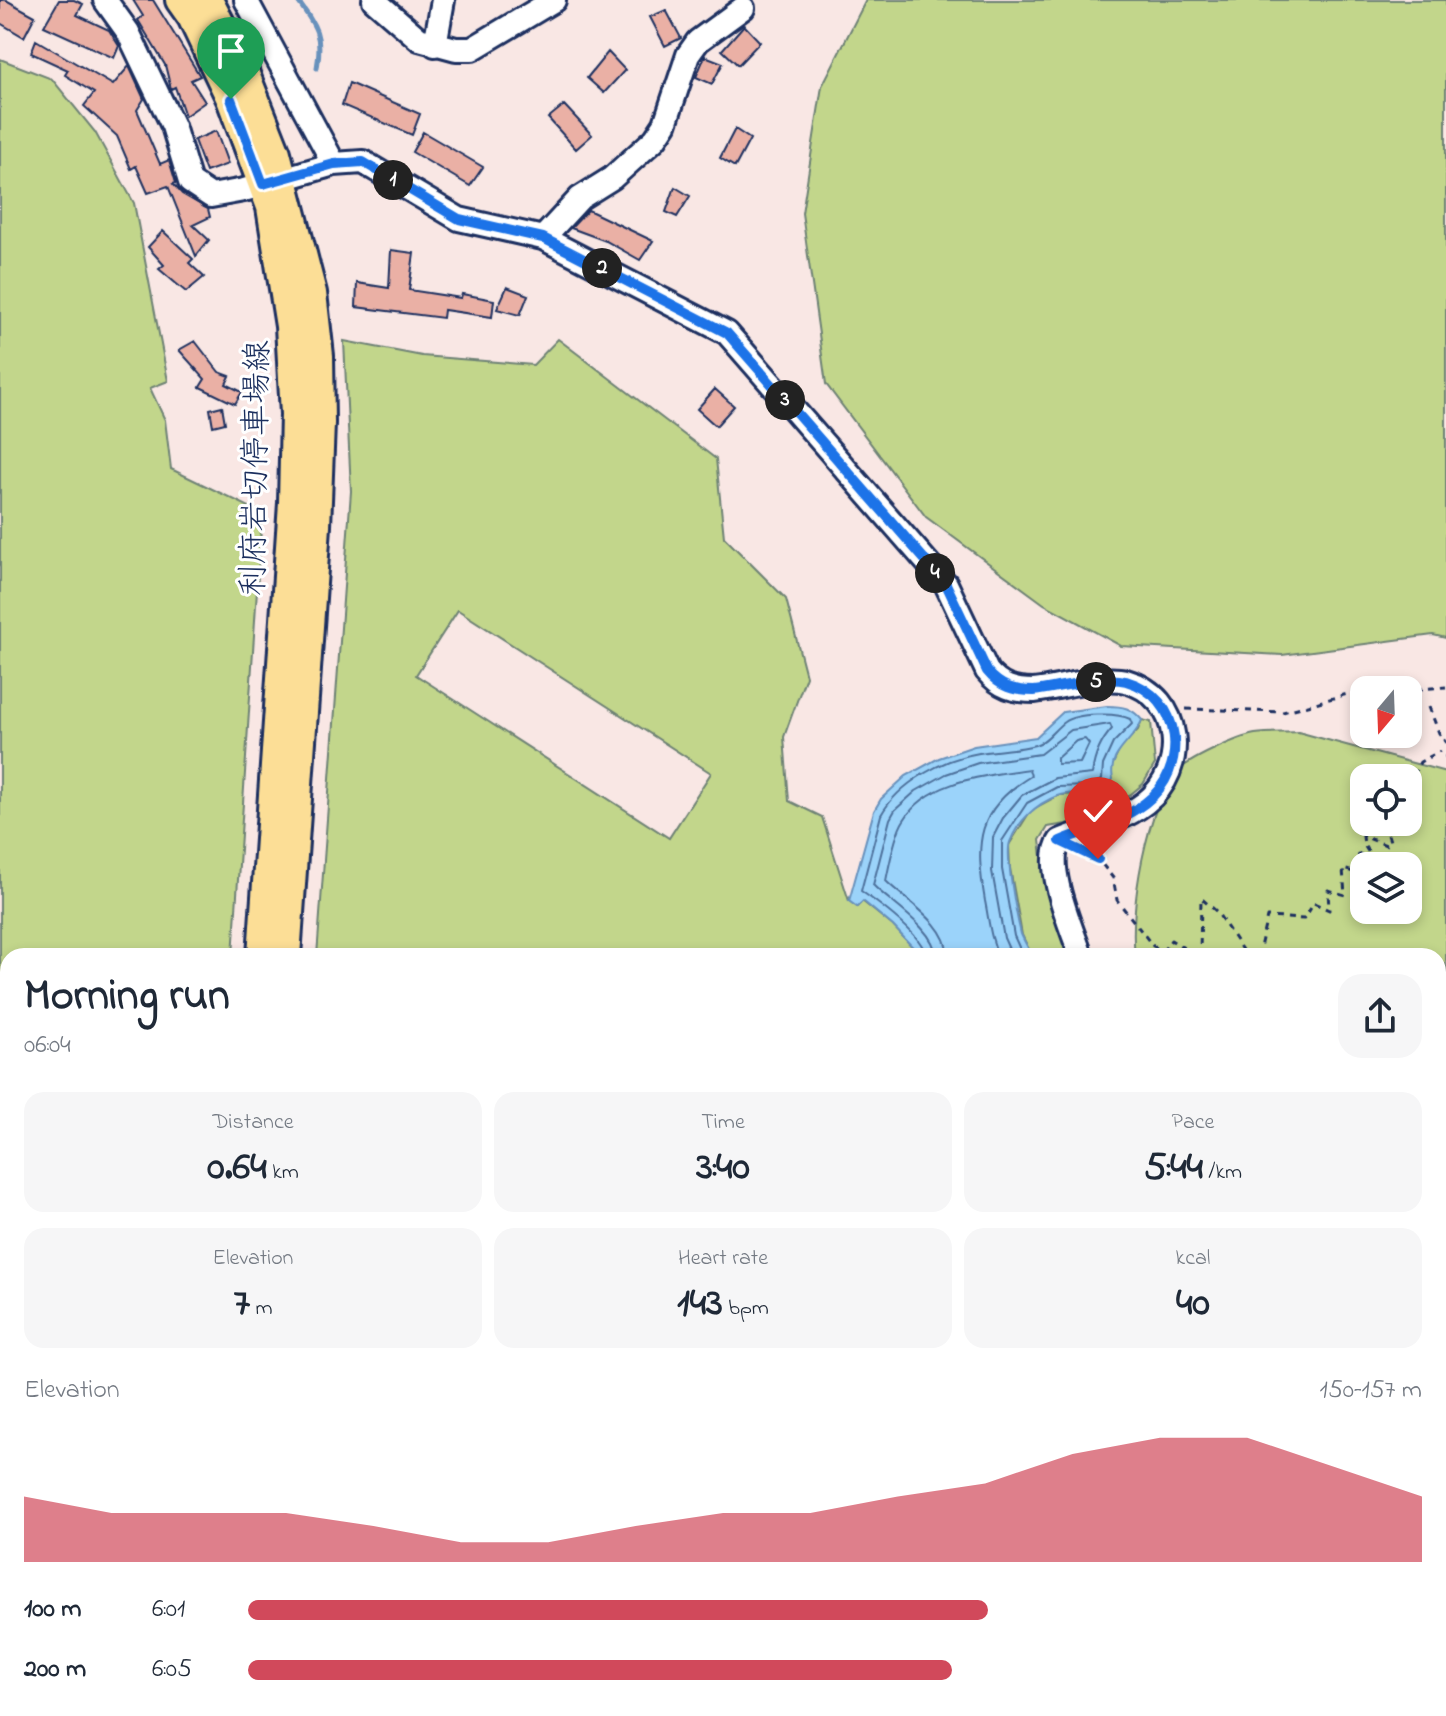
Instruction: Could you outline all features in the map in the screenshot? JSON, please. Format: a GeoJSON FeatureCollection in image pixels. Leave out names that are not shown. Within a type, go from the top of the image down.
{"type":"FeatureCollection","features":[{"type":"Feature","properties":{"kind":"main road","name":"利府岩切停車場線"},"geometry":{"type":"LineString","coordinates":[[180,0],[192,17],[274,181],[271,207],[290,326],[295,414],[285,638],[262,948]]}},
{"type":"Feature","properties":{"kind":"main road","name":"利府岩切停車場線"},"geometry":{"type":"LineString","coordinates":[[208,0],[242,67],[274,181],[312,293],[319,356],[316,526],[287,948]]}},
{"type":"Feature","properties":{"kind":"street"},"geometry":{"type":"LineString","coordinates":[[105,0],[128,32],[173,126],[190,182],[211,196],[334,164],[363,162],[459,219],[543,238],[727,333],[946,584],[987,671],[996,683],[1022,691],[1034,691],[1108,680],[1125,681],[1145,691],[1166,708],[1175,745],[1171,767],[1161,785],[1146,802],[1114,821],[1060,841],[1053,853],[1055,870],[1079,948]]}},
{"type":"Feature","properties":{"kind":"street"},"geometry":{"type":"LineString","coordinates":[[246,0],[334,164]]}},
{"type":"Feature","properties":{"kind":"street"},"geometry":{"type":"LineString","coordinates":[[374,0],[419,39],[456,49],[472,49],[554,0]]}},
{"type":"Feature","properties":{"kind":"street"},"geometry":{"type":"LineString","coordinates":[[435,45],[443,0]]}},
{"type":"Feature","properties":{"kind":"street"},"geometry":{"type":"LineString","coordinates":[[543,238],[580,198],[612,178],[655,139],[665,124],[688,55],[698,41],[743,8]]}},
{"type":"Feature","properties":{"kind":"path"},"geometry":{"type":"LineString","coordinates":[[1422,689],[1446,687]]}},
{"type":"Feature","properties":{"kind":"path"},"geometry":{"type":"LineString","coordinates":[[1166,708],[1283,712],[1350,693]]}},
{"type":"Feature","properties":{"kind":"path"},"geometry":{"type":"LineString","coordinates":[[1429,707],[1446,743]]}},
{"type":"Feature","properties":{"kind":"path"},"geometry":{"type":"LineString","coordinates":[[1419,764],[1440,751]]}},
{"type":"Feature","properties":{"kind":"path"},"geometry":{"type":"LineString","coordinates":[[1363,836],[1386,845],[1390,841],[1388,836]]}},
{"type":"Feature","properties":{"kind":"path"},"geometry":{"type":"LineString","coordinates":[[1060,841],[1098,859],[1113,878],[1117,900],[1157,948]]}},
{"type":"Feature","properties":{"kind":"path"},"geometry":{"type":"LineString","coordinates":[[1260,948],[1267,917],[1304,919],[1314,903],[1329,910],[1328,890],[1345,895],[1343,869],[1350,871]]}},
{"type":"Feature","properties":{"kind":"path"},"geometry":{"type":"LineString","coordinates":[[1200,948],[1201,898],[1217,912],[1241,948]]}},
{"type":"Feature","properties":{"kind":"path"},"geometry":{"type":"LineString","coordinates":[[1165,948],[1171,940],[1184,948]]}},
{"type":"Feature","properties":{"kind":"green space"},"geometry":{"type":"Polygon","coordinates":[[[866,0],[1446,0],[1446,638],[1433,635],[1282,655],[1121,646],[1044,604],[926,517],[826,384],[802,213],[822,86],[866,0]]]}},
{"type":"Feature","properties":{"kind":"green space"},"geometry":{"type":"Polygon","coordinates":[[[0,59],[52,79],[95,132],[134,203],[168,381],[150,388],[165,420],[171,469],[262,513],[234,948],[0,948],[0,59]]]}},
{"type":"Feature","properties":{"kind":"green space"},"geometry":{"type":"Polygon","coordinates":[[[558,339],[716,459],[724,537],[786,599],[806,676],[784,737],[789,801],[822,817],[849,901],[857,907],[862,901],[893,926],[914,948],[318,948],[351,491],[344,341],[422,356],[533,365],[558,339]],[[458,610],[416,675],[669,838],[711,773],[458,610]]]}},
{"type":"Feature","properties":{"kind":"green space"},"geometry":{"type":"Polygon","coordinates":[[[1142,720],[1151,722],[1155,764],[1143,784],[1119,804],[1085,821],[1048,827],[1040,840],[1043,865],[1066,948],[1028,948],[1022,935],[1009,845],[1031,810],[1059,795],[1090,794],[1111,768],[1121,747],[1138,730],[1142,720]]]}},
{"type":"Feature","properties":{"kind":"green space"},"geometry":{"type":"Polygon","coordinates":[[[1298,732],[1416,764],[1350,764],[1350,836],[1422,836],[1422,766],[1446,772],[1446,948],[1135,948],[1137,887],[1142,860],[1166,788],[1183,767],[1202,755],[1247,736],[1298,732]]]}},
{"type":"Feature","properties":{"kind":"water"},"geometry":{"type":"Polygon","coordinates":[[[1118,706],[1127,708],[1142,720],[1117,754],[1112,770],[1113,779],[1107,785],[1095,792],[1057,796],[1029,814],[1013,834],[1009,849],[1010,873],[1021,934],[1028,948],[914,948],[863,901],[857,907],[849,901],[874,811],[881,799],[906,776],[939,758],[974,746],[1036,737],[1063,712],[1118,706]]]}},
{"type":"Feature","properties":{"kind":"building"},"geometry":{"type":"Polygon","coordinates":[[[0,0],[6,0],[35,16],[24,37],[0,23],[0,0]]]}},
{"type":"Feature","properties":{"kind":"building"},"geometry":{"type":"Polygon","coordinates":[[[59,0],[74,0],[83,4],[77,15],[109,30],[119,46],[114,58],[44,26],[59,0]]]}},
{"type":"Feature","properties":{"kind":"building"},"geometry":{"type":"Polygon","coordinates":[[[133,0],[153,0],[200,76],[191,80],[205,102],[185,116],[175,87],[171,89],[165,65],[138,20],[143,16],[133,0]]]}},
{"type":"Feature","properties":{"kind":"building"},"geometry":{"type":"Polygon","coordinates":[[[666,10],[681,38],[665,46],[650,17],[666,10]]]}},
{"type":"Feature","properties":{"kind":"building"},"geometry":{"type":"Polygon","coordinates":[[[744,25],[760,42],[738,65],[722,50],[744,25]]]}},
{"type":"Feature","properties":{"kind":"building"},"geometry":{"type":"Polygon","coordinates":[[[36,40],[113,85],[129,66],[144,99],[137,110],[160,164],[169,160],[176,183],[173,184],[182,194],[208,209],[210,217],[193,225],[209,240],[196,256],[168,186],[148,193],[136,166],[131,169],[117,136],[84,106],[94,93],[65,75],[68,70],[31,53],[36,40]]]}},
{"type":"Feature","properties":{"kind":"building"},"geometry":{"type":"Polygon","coordinates":[[[608,52],[625,70],[604,93],[587,78],[608,52]]]}},
{"type":"Feature","properties":{"kind":"building"},"geometry":{"type":"Polygon","coordinates":[[[705,56],[723,63],[712,84],[696,77],[705,56]]]}},
{"type":"Feature","properties":{"kind":"building"},"geometry":{"type":"Polygon","coordinates":[[[349,83],[420,114],[412,135],[342,105],[349,83]]]}},
{"type":"Feature","properties":{"kind":"building"},"geometry":{"type":"Polygon","coordinates":[[[564,105],[592,135],[576,149],[548,118],[564,105]]]}},
{"type":"Feature","properties":{"kind":"building"},"geometry":{"type":"Polygon","coordinates":[[[735,129],[750,139],[735,167],[720,158],[735,129]]]}},
{"type":"Feature","properties":{"kind":"building"},"geometry":{"type":"Polygon","coordinates":[[[216,131],[228,164],[206,172],[194,140],[216,131]]]}},
{"type":"Feature","properties":{"kind":"building"},"geometry":{"type":"Polygon","coordinates":[[[423,132],[483,167],[470,186],[412,152],[423,132]]]}},
{"type":"Feature","properties":{"kind":"building"},"geometry":{"type":"Polygon","coordinates":[[[675,187],[690,196],[677,217],[666,212],[675,187]]]}},
{"type":"Feature","properties":{"kind":"building"},"geometry":{"type":"Polygon","coordinates":[[[588,210],[653,241],[640,260],[606,241],[571,228],[588,210]]]}},
{"type":"Feature","properties":{"kind":"building"},"geometry":{"type":"Polygon","coordinates":[[[163,231],[193,259],[189,263],[204,277],[186,292],[159,269],[164,265],[148,247],[163,231]]]}},
{"type":"Feature","properties":{"kind":"building"},"geometry":{"type":"Polygon","coordinates":[[[391,250],[414,253],[409,290],[494,300],[492,317],[444,310],[443,318],[356,307],[357,283],[389,288],[391,250]]]}},
{"type":"Feature","properties":{"kind":"building"},"geometry":{"type":"Polygon","coordinates":[[[507,287],[528,295],[520,315],[497,309],[507,287]]]}},
{"type":"Feature","properties":{"kind":"building"},"geometry":{"type":"Polygon","coordinates":[[[195,341],[219,372],[230,376],[226,384],[242,392],[235,404],[200,387],[205,379],[179,350],[195,341]]]}},
{"type":"Feature","properties":{"kind":"building"},"geometry":{"type":"Polygon","coordinates":[[[715,389],[734,406],[716,426],[697,409],[715,389]]]}},
{"type":"Feature","properties":{"kind":"building"},"geometry":{"type":"Polygon","coordinates":[[[222,406],[225,423],[213,426],[210,409],[222,406]]]}},
{"type":"Feature","properties":{"kind":"waterway"},"geometry":{"type":"LineString","coordinates":[[297,0],[316,31],[319,47],[317,68]]}},
{"type":"Feature","properties":{"kind":"route"},"geometry":{"type":"LineString","coordinates":[[231,99],[263,184],[334,164],[363,162],[459,219],[543,238],[727,333],[946,584],[987,671],[996,683],[1022,691],[1034,691],[1108,680],[1125,681],[1145,691],[1166,708],[1175,745],[1171,767],[1161,785],[1146,802],[1114,821],[1060,841],[1098,859]]}}]}
